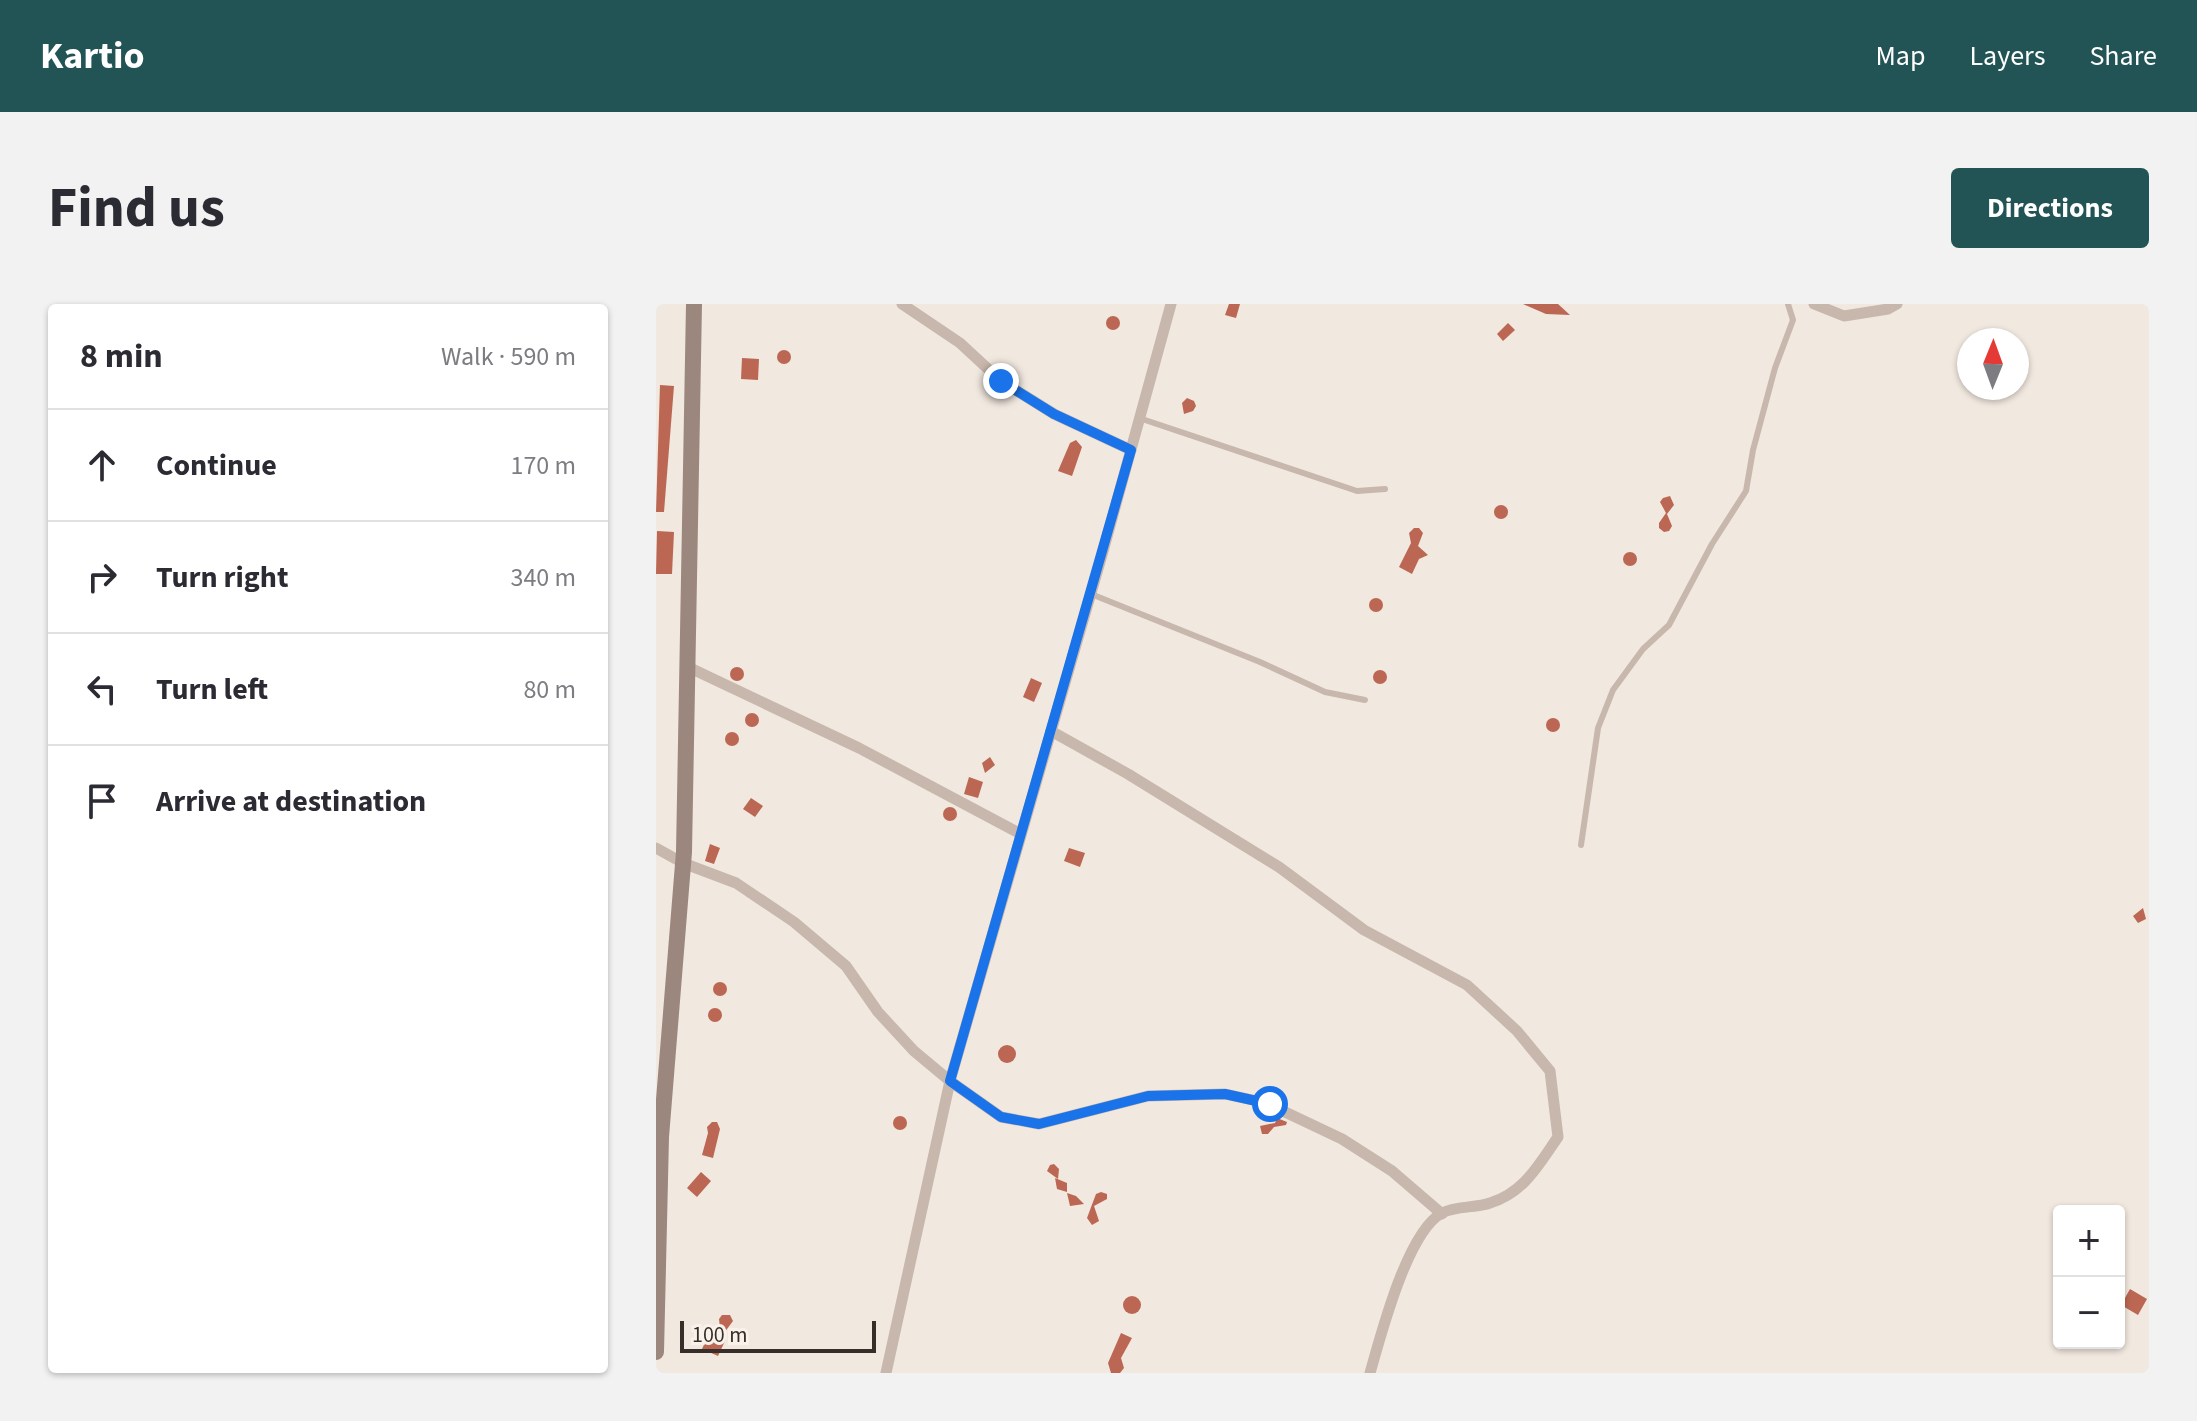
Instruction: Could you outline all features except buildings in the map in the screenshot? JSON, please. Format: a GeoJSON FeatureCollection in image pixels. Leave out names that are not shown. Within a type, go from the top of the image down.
{"type":"FeatureCollection","features":[{"type":"Feature","properties":{"kind":"street"},"geometry":{"type":"LineString","coordinates":[[656,1352],[661,1137],[683,863],[694,304]]}},
{"type":"Feature","properties":{"kind":"street"},"geometry":{"type":"LineString","coordinates":[[902,304],[960,343],[1001,381],[1054,414],[1131,450]]}},
{"type":"Feature","properties":{"kind":"street"},"geometry":{"type":"LineString","coordinates":[[886,1373],[950,1081],[1171,304]]}},
{"type":"Feature","properties":{"kind":"street"},"geometry":{"type":"LineString","coordinates":[[1814,304],[1844,316],[1888,309],[1897,304]]}},
{"type":"Feature","properties":{"kind":"street"},"geometry":{"type":"LineString","coordinates":[[688,667],[859,748],[1021,834]]}},
{"type":"Feature","properties":{"kind":"street"},"geometry":{"type":"LineString","coordinates":[[1051,731],[1128,774],[1279,867],[1364,930],[1467,985],[1517,1031],[1550,1071],[1558,1137],[1525,1186],[1493,1203],[1442,1214],[1424,1232],[1400,1278],[1370,1373]]}},
{"type":"Feature","properties":{"kind":"street"},"geometry":{"type":"LineString","coordinates":[[656,848],[683,863],[736,883],[794,922],[846,966],[878,1012],[914,1051],[1001,1117],[1039,1124],[1148,1096],[1225,1094],[1266,1103],[1342,1139],[1392,1171],[1442,1214]]}},
{"type":"Feature","properties":{"kind":"lane"},"geometry":{"type":"LineString","coordinates":[[1581,845],[1598,728],[1613,690],[1643,649],[1669,625],[1712,544],[1746,491],[1753,450],[1775,368],[1793,320],[1788,304]]}},
{"type":"Feature","properties":{"kind":"lane"},"geometry":{"type":"LineString","coordinates":[[1139,418],[1357,491],[1385,489]]}},
{"type":"Feature","properties":{"kind":"lane"},"geometry":{"type":"LineString","coordinates":[[1091,594],[1260,662],[1325,692],[1365,700]]}},
{"type":"Feature","properties":{"kind":"route"},"geometry":{"type":"LineString","coordinates":[[1001,381],[1054,414],[1131,450],[950,1081],[1001,1117],[1039,1124],[1148,1096],[1225,1094],[1270,1104]]}}]}
